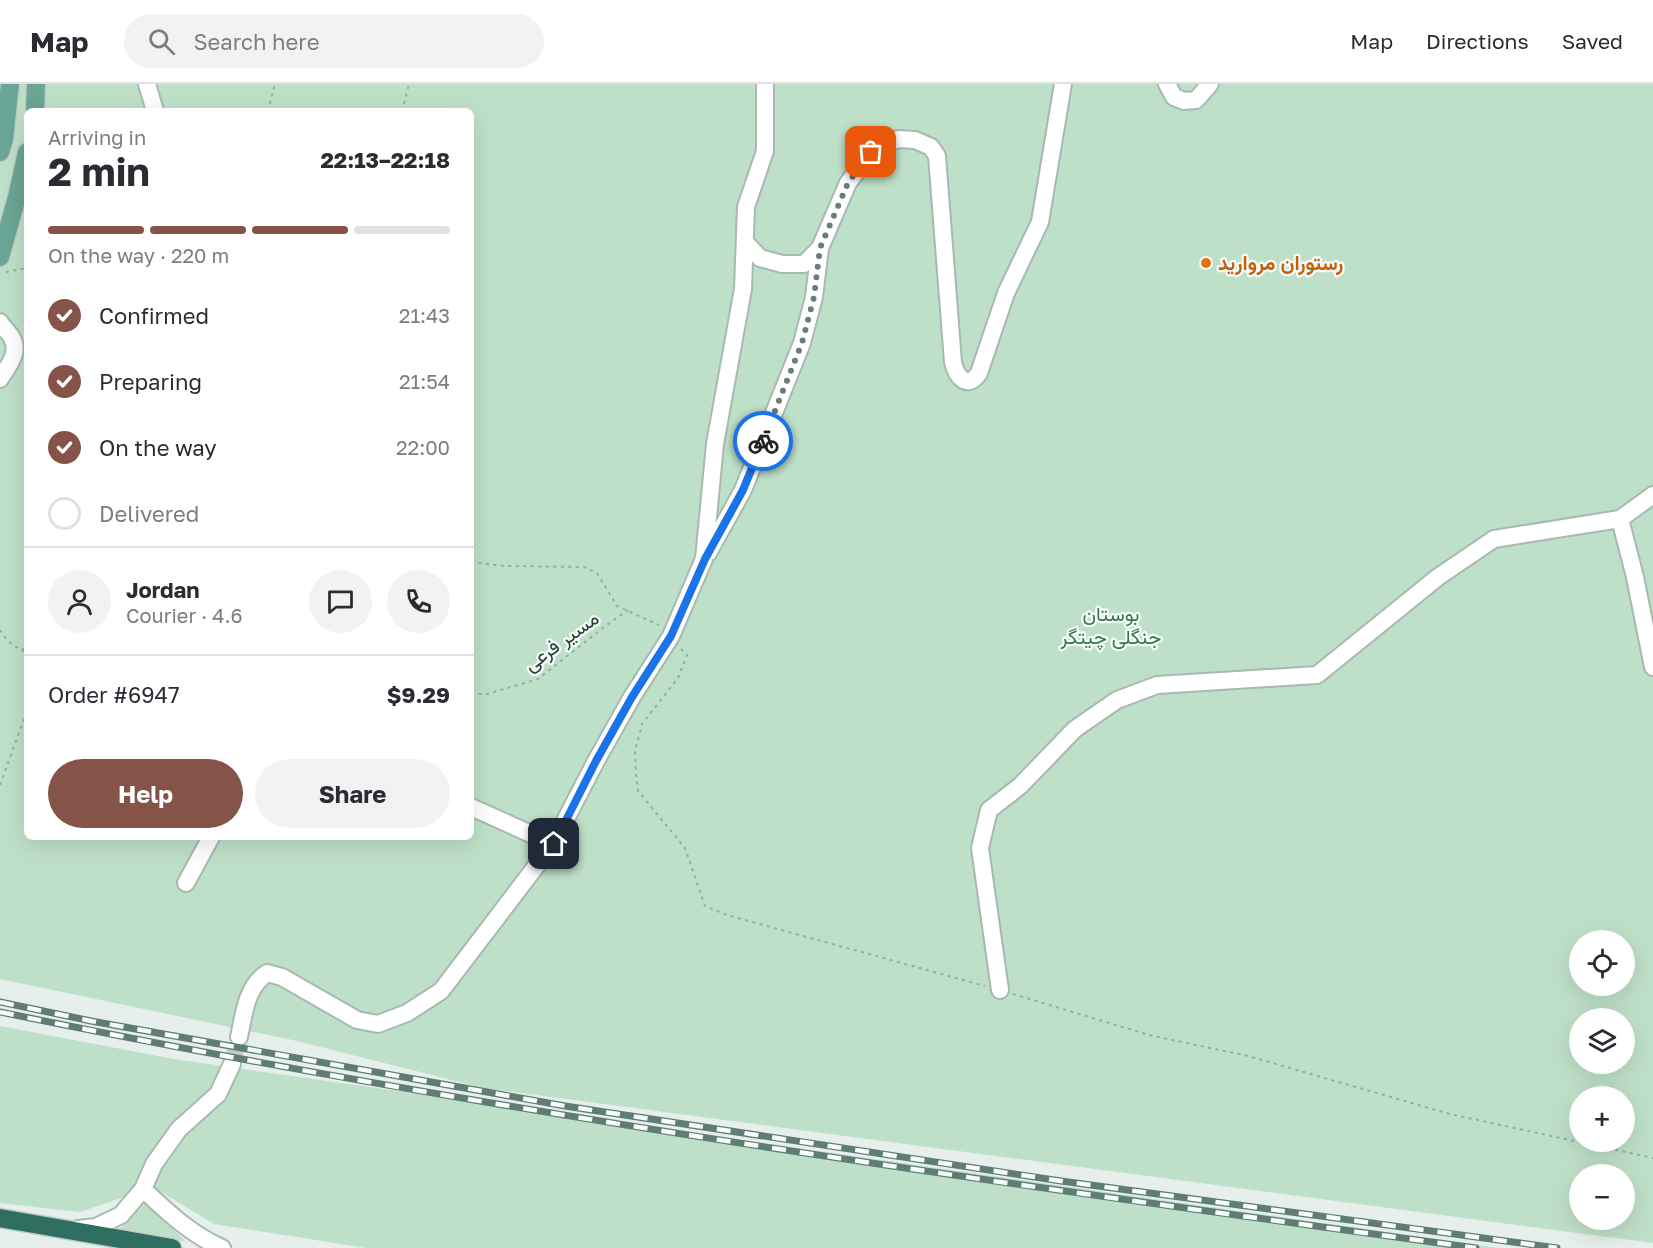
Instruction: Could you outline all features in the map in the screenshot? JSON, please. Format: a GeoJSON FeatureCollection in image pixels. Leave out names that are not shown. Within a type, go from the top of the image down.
{"type":"FeatureCollection","features":[{"type":"Feature","properties":{"kind":"highway"},"geometry":{"type":"LineString","coordinates":[[0,1218],[172,1248]]}},
{"type":"Feature","properties":{"kind":"main road"},"geometry":{"type":"LineString","coordinates":[[0,152],[4,139],[10,84]]}},
{"type":"Feature","properties":{"kind":"main road"},"geometry":{"type":"LineString","coordinates":[[35,108],[36,84]]}},
{"type":"Feature","properties":{"kind":"main road"},"geometry":{"type":"LineString","coordinates":[[0,257],[24,166]]}},
{"type":"Feature","properties":{"kind":"street"},"geometry":{"type":"LineString","coordinates":[[147,84],[154,108]]}},
{"type":"Feature","properties":{"kind":"street"},"geometry":{"type":"LineString","coordinates":[[705,559],[715,444],[743,289],[746,207],[765,151],[765,84]]}},
{"type":"Feature","properties":{"kind":"street"},"geometry":{"type":"LineString","coordinates":[[239,1037],[246,1003],[257,980],[267,973],[282,977],[357,1020],[378,1023],[407,1013],[441,991],[554,844],[596,761],[632,697],[671,636],[705,559],[743,490],[802,343],[814,297],[820,248],[848,183],[871,152],[886,143],[899,139],[915,140],[931,147],[937,156],[952,362],[955,374],[962,379],[968,381],[976,378],[1006,293],[1040,222],[1063,84]]}},
{"type":"Feature","properties":{"kind":"street"},"geometry":{"type":"LineString","coordinates":[[1167,84],[1174,97],[1184,101],[1196,100],[1210,84]]}},
{"type":"Feature","properties":{"kind":"street"},"geometry":{"type":"LineString","coordinates":[[745,242],[760,258],[782,264],[804,264],[820,248]]}},
{"type":"Feature","properties":{"kind":"street"},"geometry":{"type":"LineString","coordinates":[[0,322],[12,338],[15,348],[14,357],[0,379]]}},
{"type":"Feature","properties":{"kind":"street"},"geometry":{"type":"LineString","coordinates":[[1000,990],[980,848],[989,810],[1020,786],[1075,729],[1117,700],[1157,685],[1317,675],[1438,577],[1494,539],[1620,519],[1653,495]]}},
{"type":"Feature","properties":{"kind":"street"},"geometry":{"type":"LineString","coordinates":[[1620,519],[1635,577],[1653,667]]}},
{"type":"Feature","properties":{"kind":"street"},"geometry":{"type":"LineString","coordinates":[[474,808],[554,844]]}},
{"type":"Feature","properties":{"kind":"street"},"geometry":{"type":"LineString","coordinates":[[186,883],[209,840]]}},
{"type":"Feature","properties":{"kind":"street"},"geometry":{"type":"LineString","coordinates":[[69,1230],[96,1227],[121,1215],[143,1189],[154,1164],[179,1129],[218,1094],[232,1064]]}},
{"type":"Feature","properties":{"kind":"street"},"geometry":{"type":"LineString","coordinates":[[143,1189],[164,1209],[204,1240],[222,1248]]}},
{"type":"Feature","properties":{"kind":"path"},"geometry":{"type":"LineString","coordinates":[[269,108],[275,84]]}},
{"type":"Feature","properties":{"kind":"path"},"geometry":{"type":"LineString","coordinates":[[403,108],[409,84]]}},
{"type":"Feature","properties":{"kind":"path"},"geometry":{"type":"LineString","coordinates":[[0,273],[24,269]]}},
{"type":"Feature","properties":{"kind":"path","name":"مسیر فرعی"},"geometry":{"type":"LineString","coordinates":[[474,694],[487,694],[538,679],[628,610]]}},
{"type":"Feature","properties":{"kind":"path"},"geometry":{"type":"LineString","coordinates":[[0,630],[5,639],[22,649],[24,653]]}},
{"type":"Feature","properties":{"kind":"path"},"geometry":{"type":"LineString","coordinates":[[0,785],[24,719]]}},
{"type":"Feature","properties":{"kind":"green space","name":"بوستان جنگلی چیتگر"},"geometry":{"type":"Polygon","coordinates":[[[0,84],[1653,84],[1653,1243],[483,1088],[297,1041],[0,979],[0,84]]]}},
{"type":"Feature","properties":{"kind":"green space"},"geometry":{"type":"Polygon","coordinates":[[[0,1026],[174,1059],[1498,1248],[366,1248],[214,1224],[153,1187],[80,1212],[0,1203],[0,1026]]]}},
{"type":"Feature","properties":{"kind":"green space"},"geometry":{"type":"Polygon","coordinates":[[[146,1202],[186,1242],[119,1230],[146,1202]]]}},
{"type":"Feature","properties":{"kind":"tunnel"},"geometry":{"type":"LineString","coordinates":[[232,1064],[239,1037]]}},
{"type":"Feature","properties":{"kind":"railway"},"geometry":{"type":"LineString","coordinates":[[0,1002],[91,1021],[565,1106],[1061,1181],[1557,1248]]}},
{"type":"Feature","properties":{"kind":"railway"},"geometry":{"type":"LineString","coordinates":[[0,1012],[367,1082],[551,1113],[921,1170],[1476,1248]]}},
{"type":"Feature","properties":{"kind":"way so far"},"geometry":{"type":"LineString","coordinates":[[763,441],[802,343],[814,297],[820,248],[848,183],[871,152]]}},
{"type":"Feature","properties":{"kind":"place","name":"رستوران مروارید"},"geometry":{"type":"Point","coordinates":[1206,263]}},
{"type":"Feature","properties":{"kind":"route"},"geometry":{"type":"LineString","coordinates":[[554,844],[596,761],[632,697],[671,636],[705,559],[743,490],[763,441]]}}]}
